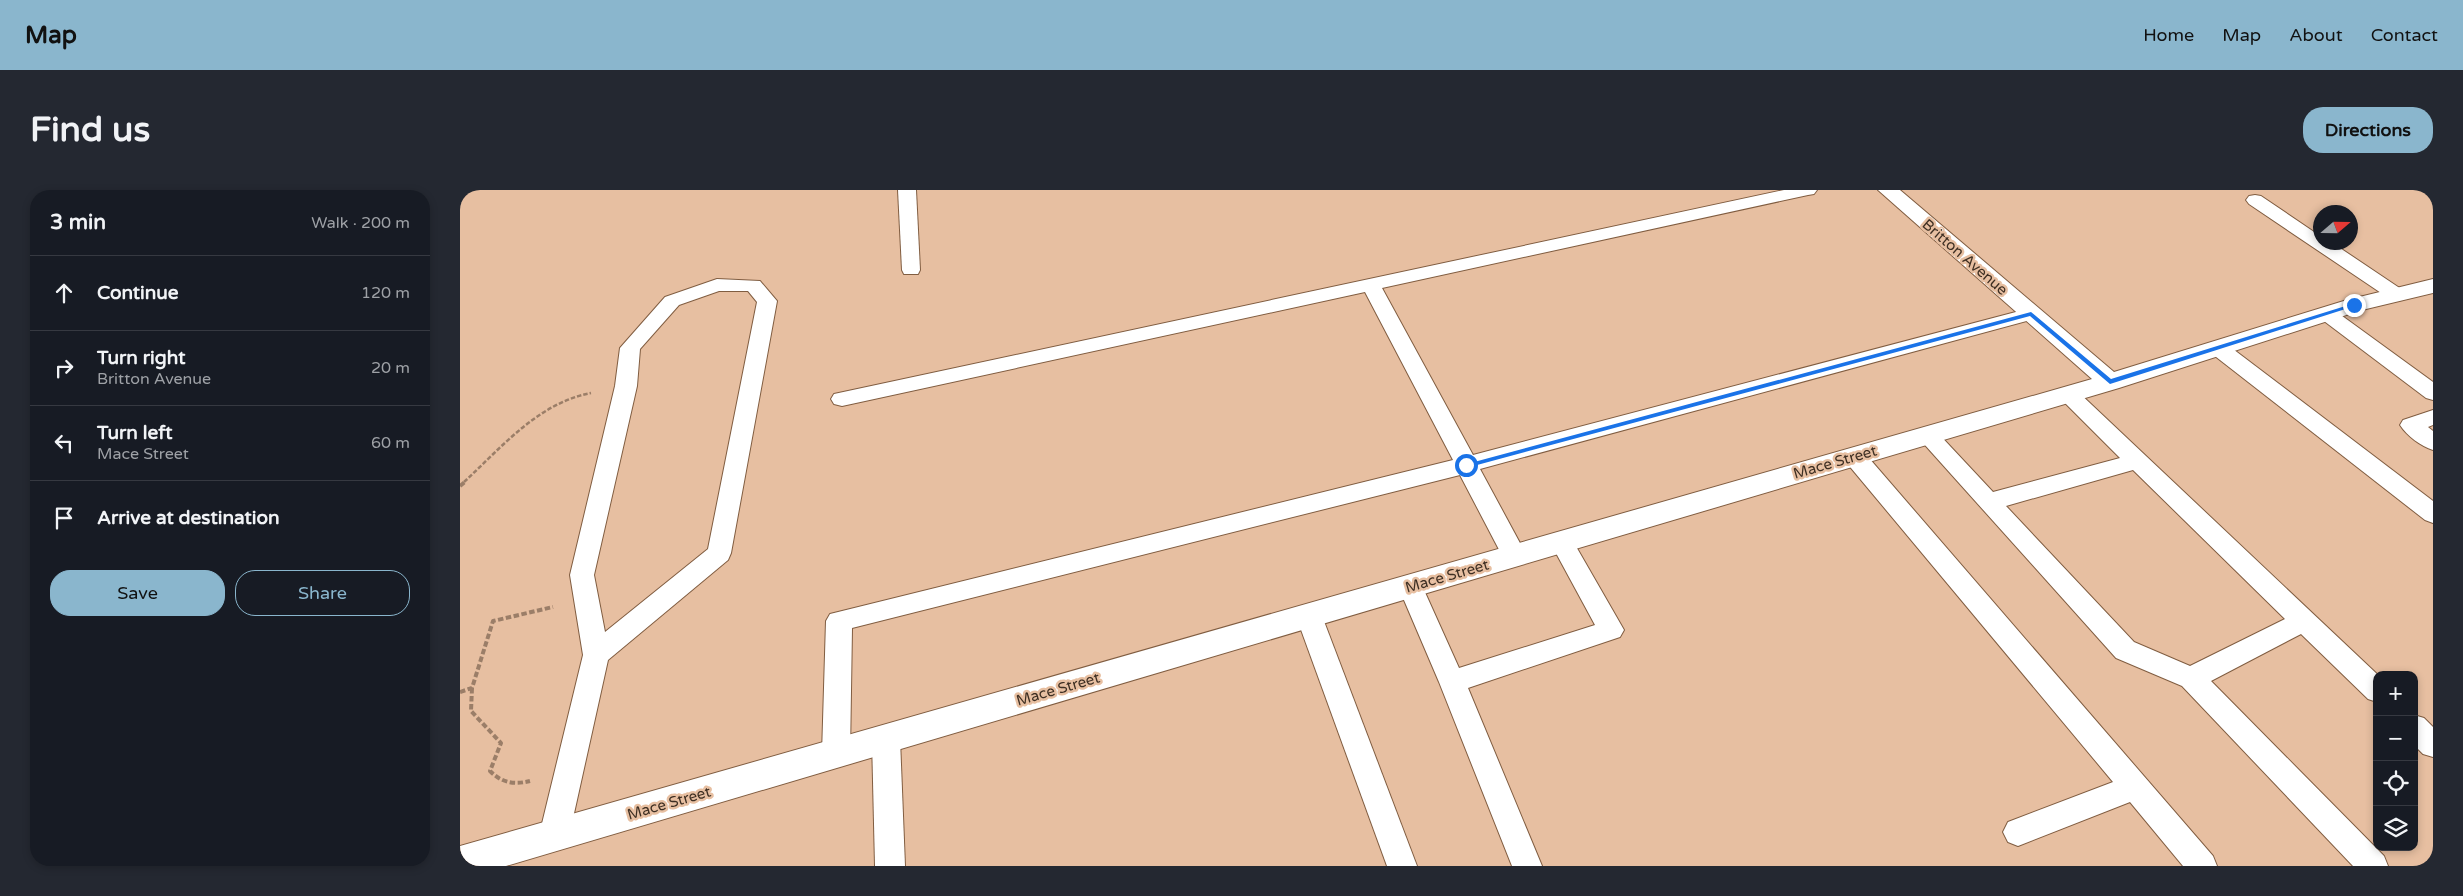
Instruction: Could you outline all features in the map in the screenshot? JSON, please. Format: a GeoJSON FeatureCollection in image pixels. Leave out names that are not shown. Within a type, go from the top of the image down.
{"type":"FeatureCollection","features":[{"type":"Feature","properties":{"kind":"street","name":"Britton Avenue"},"geometry":{"type":"LineString","coordinates":[[1888,190],[2110,382]]}},
{"type":"Feature","properties":{"kind":"street","name":"Mace Street"},"geometry":{"type":"LineString","coordinates":[[460,864],[2110,382],[2327,314],[2433,286]]}},
{"type":"Feature","properties":{"kind":"lane"},"geometry":{"type":"LineString","coordinates":[[907,190],[911,270]]}},
{"type":"Feature","properties":{"kind":"lane"},"geometry":{"type":"LineString","coordinates":[[842,399],[1808,190]]}},
{"type":"Feature","properties":{"kind":"lane"},"geometry":{"type":"LineString","coordinates":[[2255,200],[2396,295]]}},
{"type":"Feature","properties":{"kind":"lane"},"geometry":{"type":"LineString","coordinates":[[1370,284],[1515,556]]}},
{"type":"Feature","properties":{"kind":"lane"},"geometry":{"type":"LineString","coordinates":[[554,836],[596,655],[582,575],[626,386],[630,348],[672,301],[717,285],[753,285],[767,301],[719,553],[596,655]]}},
{"type":"Feature","properties":{"kind":"lane"},"geometry":{"type":"LineString","coordinates":[[836,754],[839,621],[1466,465],[2031,314]]}},
{"type":"Feature","properties":{"kind":"lane"},"geometry":{"type":"LineString","coordinates":[[2327,314],[2433,393]]}},
{"type":"Feature","properties":{"kind":"lane"},"geometry":{"type":"LineString","coordinates":[[2218,348],[2433,514]]}},
{"type":"Feature","properties":{"kind":"lane"},"geometry":{"type":"LineString","coordinates":[[2068,394],[2373,686]]}},
{"type":"Feature","properties":{"kind":"lane"},"geometry":{"type":"LineString","coordinates":[[2433,417],[2411,425],[2433,442]]}},
{"type":"Feature","properties":{"kind":"lane"},"geometry":{"type":"LineString","coordinates":[[1927,435],[2124,650],[2191,678],[2373,866]]}},
{"type":"Feature","properties":{"kind":"lane"},"geometry":{"type":"LineString","coordinates":[[1854,456],[2202,866]]}},
{"type":"Feature","properties":{"kind":"lane"},"geometry":{"type":"LineString","coordinates":[[1988,502],[2137,461]]}},
{"type":"Feature","properties":{"kind":"lane"},"geometry":{"type":"LineString","coordinates":[[1452,682],[1611,630],[1562,542]]}},
{"type":"Feature","properties":{"kind":"lane"},"geometry":{"type":"LineString","coordinates":[[1410,586],[1452,682],[1527,866]]}},
{"type":"Feature","properties":{"kind":"lane"},"geometry":{"type":"LineString","coordinates":[[1309,616],[1402,866]]}},
{"type":"Feature","properties":{"kind":"lane"},"geometry":{"type":"LineString","coordinates":[[2191,678],[2304,620]]}},
{"type":"Feature","properties":{"kind":"lane"},"geometry":{"type":"LineString","coordinates":[[2418,730],[2433,744]]}},
{"type":"Feature","properties":{"kind":"lane"},"geometry":{"type":"LineString","coordinates":[[886,739],[890,866]]}},
{"type":"Feature","properties":{"kind":"lane"},"geometry":{"type":"LineString","coordinates":[[2018,832],[2135,787]]}},
{"type":"Feature","properties":{"kind":"path"},"geometry":{"type":"LineString","coordinates":[[460,486],[538,414],[575,396],[626,386]]}},
{"type":"Feature","properties":{"kind":"path"},"geometry":{"type":"LineString","coordinates":[[569,772],[515,785],[495,778],[490,771],[501,743],[471,711],[472,688],[493,621],[586,599]]}},
{"type":"Feature","properties":{"kind":"path"},"geometry":{"type":"LineString","coordinates":[[460,692],[472,688]]}},
{"type":"Feature","properties":{"kind":"route"},"geometry":{"type":"LineString","coordinates":[[1466,465],[2031,314],[2110,382],[2354,305]]}}]}
